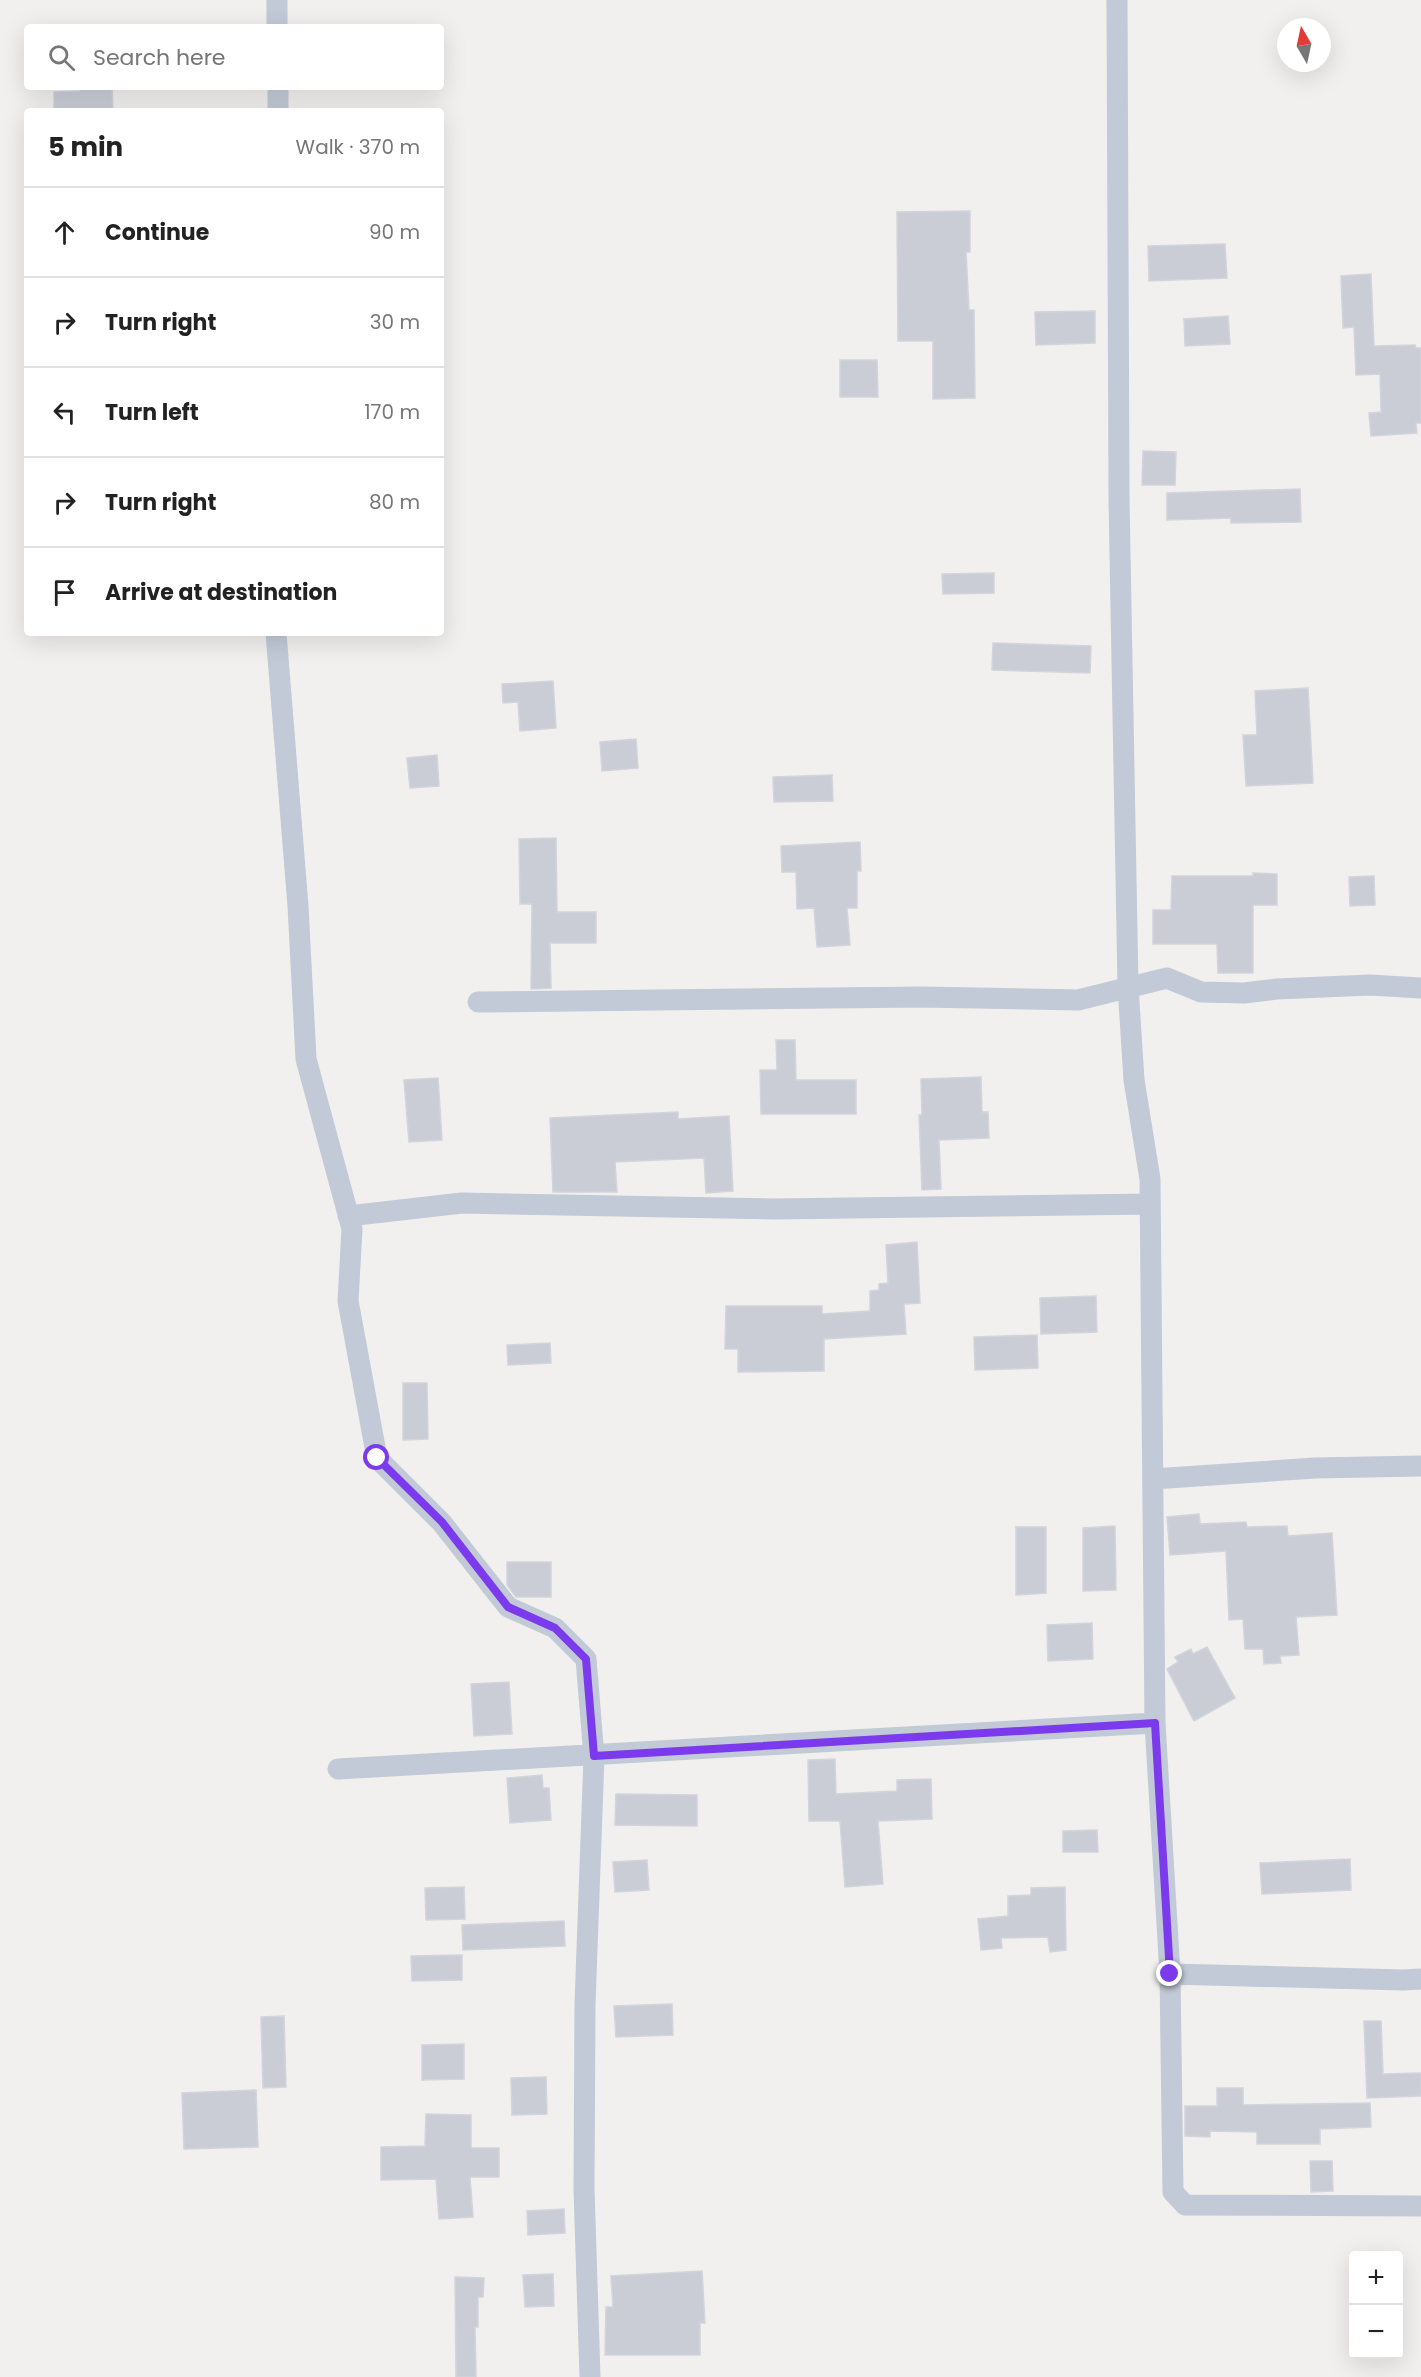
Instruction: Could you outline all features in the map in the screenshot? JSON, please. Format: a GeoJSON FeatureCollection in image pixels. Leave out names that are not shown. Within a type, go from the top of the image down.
{"type":"FeatureCollection","features":[{"type":"Feature","properties":{"kind":"street"},"geometry":{"type":"LineString","coordinates":[[277,0],[277,24]]}},
{"type":"Feature","properties":{"kind":"street"},"geometry":{"type":"LineString","coordinates":[[1117,0],[1119,499],[1128,986],[1134,1080],[1150,1179],[1155,1723],[1170,1974],[1173,2192],[1185,2205],[1421,2206]]}},
{"type":"Feature","properties":{"kind":"street"},"geometry":{"type":"LineString","coordinates":[[278,90],[278,108]]}},
{"type":"Feature","properties":{"kind":"street"},"geometry":{"type":"LineString","coordinates":[[276,636],[298,906],[306,1059],[352,1229],[348,1301],[377,1458],[442,1522],[508,1607],[555,1628],[586,1659],[594,1756],[585,2027],[584,2189],[591,2377]]}},
{"type":"Feature","properties":{"kind":"street"},"geometry":{"type":"LineString","coordinates":[[478,1002],[920,997],[1078,999],[1167,978],[1201,992],[1244,993],[1277,988],[1370,985],[1421,988]]}},
{"type":"Feature","properties":{"kind":"street"},"geometry":{"type":"LineString","coordinates":[[348,1216],[462,1203],[775,1209],[1150,1204]]}},
{"type":"Feature","properties":{"kind":"street"},"geometry":{"type":"LineString","coordinates":[[1153,1479],[1315,1468],[1421,1466]]}},
{"type":"Feature","properties":{"kind":"street"},"geometry":{"type":"LineString","coordinates":[[338,1769],[1155,1723]]}},
{"type":"Feature","properties":{"kind":"street"},"geometry":{"type":"LineString","coordinates":[[1170,1974],[1403,1980],[1421,1978]]}},
{"type":"Feature","properties":{"kind":"building"},"geometry":{"type":"Polygon","coordinates":[[[112,90],[113,108],[54,108],[54,92],[112,90]]]}},
{"type":"Feature","properties":{"kind":"building"},"geometry":{"type":"Polygon","coordinates":[[[970,211],[970,252],[966,252],[969,310],[974,310],[975,398],[933,399],[933,341],[898,341],[897,212],[970,211]]]}},
{"type":"Feature","properties":{"kind":"building"},"geometry":{"type":"Polygon","coordinates":[[[1225,244],[1227,278],[1149,281],[1148,246],[1225,244]]]}},
{"type":"Feature","properties":{"kind":"building"},"geometry":{"type":"Polygon","coordinates":[[[1371,274],[1374,346],[1415,345],[1416,348],[1421,348],[1421,423],[1416,423],[1417,433],[1371,436],[1369,413],[1381,412],[1380,374],[1356,375],[1354,327],[1343,328],[1341,276],[1371,274]]]}},
{"type":"Feature","properties":{"kind":"building"},"geometry":{"type":"Polygon","coordinates":[[[1095,311],[1095,343],[1036,345],[1035,312],[1095,311]]]}},
{"type":"Feature","properties":{"kind":"building"},"geometry":{"type":"Polygon","coordinates":[[[1228,316],[1230,344],[1185,346],[1184,319],[1228,316]]]}},
{"type":"Feature","properties":{"kind":"building"},"geometry":{"type":"Polygon","coordinates":[[[840,360],[877,360],[878,397],[840,397],[840,360]]]}},
{"type":"Feature","properties":{"kind":"building"},"geometry":{"type":"Polygon","coordinates":[[[1143,451],[1176,452],[1175,485],[1142,485],[1143,451]]]}},
{"type":"Feature","properties":{"kind":"building"},"geometry":{"type":"Polygon","coordinates":[[[1300,489],[1301,522],[1231,523],[1231,518],[1167,520],[1167,493],[1300,489]]]}},
{"type":"Feature","properties":{"kind":"building"},"geometry":{"type":"Polygon","coordinates":[[[994,573],[994,593],[943,594],[942,574],[994,573]]]}},
{"type":"Feature","properties":{"kind":"building"},"geometry":{"type":"Polygon","coordinates":[[[993,643],[1091,646],[1090,673],[992,670],[993,643]]]}},
{"type":"Feature","properties":{"kind":"building"},"geometry":{"type":"Polygon","coordinates":[[[553,681],[556,728],[520,731],[518,702],[503,703],[502,684],[553,681]]]}},
{"type":"Feature","properties":{"kind":"building"},"geometry":{"type":"Polygon","coordinates":[[[1308,688],[1313,783],[1246,786],[1243,735],[1257,735],[1255,691],[1308,688]]]}},
{"type":"Feature","properties":{"kind":"building"},"geometry":{"type":"Polygon","coordinates":[[[636,739],[638,768],[602,771],[600,742],[636,739]]]}},
{"type":"Feature","properties":{"kind":"building"},"geometry":{"type":"Polygon","coordinates":[[[437,755],[439,786],[410,788],[407,758],[437,755]]]}},
{"type":"Feature","properties":{"kind":"building"},"geometry":{"type":"Polygon","coordinates":[[[832,775],[833,801],[774,802],[773,777],[832,775]]]}},
{"type":"Feature","properties":{"kind":"building"},"geometry":{"type":"Polygon","coordinates":[[[556,838],[557,912],[596,912],[596,943],[550,943],[551,988],[531,989],[532,904],[520,904],[519,839],[556,838]]]}},
{"type":"Feature","properties":{"kind":"building"},"geometry":{"type":"Polygon","coordinates":[[[860,842],[861,871],[857,871],[857,908],[847,908],[850,945],[817,947],[814,908],[797,909],[796,872],[782,872],[781,846],[860,842]]]}},
{"type":"Feature","properties":{"kind":"building"},"geometry":{"type":"Polygon","coordinates":[[[1253,873],[1277,874],[1277,905],[1253,905],[1253,973],[1218,973],[1217,944],[1153,944],[1153,910],[1171,910],[1172,876],[1253,876],[1253,873]]]}},
{"type":"Feature","properties":{"kind":"building"},"geometry":{"type":"Polygon","coordinates":[[[1374,876],[1375,905],[1350,906],[1349,877],[1374,876]]]}},
{"type":"Feature","properties":{"kind":"building"},"geometry":{"type":"Polygon","coordinates":[[[776,1040],[795,1040],[796,1080],[856,1080],[856,1114],[761,1114],[760,1070],[777,1070],[776,1040]]]}},
{"type":"Feature","properties":{"kind":"building"},"geometry":{"type":"Polygon","coordinates":[[[981,1077],[982,1112],[988,1112],[989,1138],[939,1140],[941,1189],[922,1190],[919,1115],[922,1115],[921,1079],[981,1077]]]}},
{"type":"Feature","properties":{"kind":"building"},"geometry":{"type":"Polygon","coordinates":[[[438,1078],[442,1140],[409,1142],[404,1080],[438,1078]]]}},
{"type":"Feature","properties":{"kind":"building"},"geometry":{"type":"Polygon","coordinates":[[[678,1112],[678,1119],[729,1116],[733,1191],[706,1193],[704,1158],[615,1162],[617,1192],[553,1192],[550,1118],[678,1112]]]}},
{"type":"Feature","properties":{"kind":"building"},"geometry":{"type":"Polygon","coordinates":[[[917,1242],[920,1303],[904,1304],[906,1334],[824,1339],[824,1371],[738,1372],[738,1349],[725,1349],[726,1306],[822,1306],[822,1314],[870,1311],[870,1291],[879,1290],[879,1284],[888,1283],[886,1245],[917,1242]]]}},
{"type":"Feature","properties":{"kind":"building"},"geometry":{"type":"Polygon","coordinates":[[[1096,1296],[1097,1332],[1041,1334],[1040,1298],[1096,1296]]]}},
{"type":"Feature","properties":{"kind":"building"},"geometry":{"type":"Polygon","coordinates":[[[1037,1335],[1038,1368],[975,1370],[974,1337],[1037,1335]]]}},
{"type":"Feature","properties":{"kind":"building"},"geometry":{"type":"Polygon","coordinates":[[[550,1343],[551,1363],[508,1365],[507,1345],[550,1343]]]}},
{"type":"Feature","properties":{"kind":"building"},"geometry":{"type":"Polygon","coordinates":[[[403,1383],[427,1383],[428,1439],[403,1440],[403,1383]]]}},
{"type":"Feature","properties":{"kind":"building"},"geometry":{"type":"Polygon","coordinates":[[[1199,1514],[1200,1524],[1246,1522],[1247,1527],[1287,1526],[1288,1536],[1332,1533],[1337,1615],[1296,1617],[1299,1655],[1280,1656],[1281,1663],[1264,1664],[1263,1649],[1245,1649],[1243,1619],[1229,1620],[1226,1551],[1170,1555],[1167,1517],[1199,1514]]]}},
{"type":"Feature","properties":{"kind":"building"},"geometry":{"type":"Polygon","coordinates":[[[1115,1526],[1116,1590],[1083,1591],[1083,1528],[1115,1526]]]}},
{"type":"Feature","properties":{"kind":"building"},"geometry":{"type":"Polygon","coordinates":[[[1016,1527],[1046,1527],[1046,1593],[1016,1595],[1016,1527]]]}},
{"type":"Feature","properties":{"kind":"building"},"geometry":{"type":"Polygon","coordinates":[[[507,1562],[551,1562],[551,1597],[516,1597],[507,1585],[507,1562]]]}},
{"type":"Feature","properties":{"kind":"building"},"geometry":{"type":"Polygon","coordinates":[[[1092,1623],[1093,1659],[1048,1661],[1047,1625],[1092,1623]]]}},
{"type":"Feature","properties":{"kind":"building"},"geometry":{"type":"Polygon","coordinates":[[[1207,1647],[1235,1698],[1194,1721],[1167,1669],[1178,1662],[1175,1657],[1191,1649],[1193,1654],[1207,1647]]]}},
{"type":"Feature","properties":{"kind":"building"},"geometry":{"type":"Polygon","coordinates":[[[509,1682],[512,1734],[474,1736],[471,1684],[509,1682]]]}},
{"type":"Feature","properties":{"kind":"building"},"geometry":{"type":"Polygon","coordinates":[[[835,1759],[836,1794],[897,1791],[897,1780],[931,1779],[932,1819],[878,1821],[883,1884],[845,1887],[840,1821],[809,1821],[808,1760],[835,1759]]]}},
{"type":"Feature","properties":{"kind":"building"},"geometry":{"type":"Polygon","coordinates":[[[542,1775],[543,1788],[549,1788],[551,1820],[510,1823],[507,1778],[542,1775]]]}},
{"type":"Feature","properties":{"kind":"building"},"geometry":{"type":"Polygon","coordinates":[[[616,1794],[697,1795],[697,1826],[615,1825],[616,1794]]]}},
{"type":"Feature","properties":{"kind":"building"},"geometry":{"type":"Polygon","coordinates":[[[1097,1830],[1098,1852],[1063,1852],[1063,1831],[1097,1830]]]}},
{"type":"Feature","properties":{"kind":"building"},"geometry":{"type":"Polygon","coordinates":[[[1350,1859],[1351,1890],[1262,1894],[1260,1863],[1350,1859]]]}},
{"type":"Feature","properties":{"kind":"building"},"geometry":{"type":"Polygon","coordinates":[[[647,1860],[649,1890],[615,1892],[613,1862],[647,1860]]]}},
{"type":"Feature","properties":{"kind":"building"},"geometry":{"type":"Polygon","coordinates":[[[464,1887],[465,1919],[426,1920],[425,1888],[464,1887]]]}},
{"type":"Feature","properties":{"kind":"building"},"geometry":{"type":"Polygon","coordinates":[[[1065,1887],[1066,1950],[1050,1952],[1048,1937],[1001,1938],[1002,1948],[981,1950],[978,1919],[1008,1916],[1008,1896],[1031,1895],[1031,1888],[1065,1887]]]}},
{"type":"Feature","properties":{"kind":"building"},"geometry":{"type":"Polygon","coordinates":[[[564,1921],[565,1946],[463,1950],[462,1925],[564,1921]]]}},
{"type":"Feature","properties":{"kind":"building"},"geometry":{"type":"Polygon","coordinates":[[[462,1955],[462,1980],[412,1981],[411,1956],[462,1955]]]}},
{"type":"Feature","properties":{"kind":"building"},"geometry":{"type":"Polygon","coordinates":[[[672,2004],[673,2035],[616,2037],[614,2006],[672,2004]]]}},
{"type":"Feature","properties":{"kind":"building"},"geometry":{"type":"Polygon","coordinates":[[[284,2016],[286,2087],[263,2088],[261,2017],[284,2016]]]}},
{"type":"Feature","properties":{"kind":"building"},"geometry":{"type":"Polygon","coordinates":[[[1364,2021],[1381,2021],[1383,2074],[1421,2073],[1421,2096],[1367,2098],[1364,2021]]]}},
{"type":"Feature","properties":{"kind":"building"},"geometry":{"type":"Polygon","coordinates":[[[464,2044],[464,2079],[422,2080],[422,2045],[464,2044]]]}},
{"type":"Feature","properties":{"kind":"building"},"geometry":{"type":"Polygon","coordinates":[[[546,2077],[547,2114],[512,2115],[511,2078],[546,2077]]]}},
{"type":"Feature","properties":{"kind":"building"},"geometry":{"type":"Polygon","coordinates":[[[1217,2088],[1243,2088],[1243,2105],[1370,2103],[1371,2127],[1320,2129],[1320,2144],[1257,2144],[1257,2132],[1210,2131],[1210,2137],[1185,2136],[1185,2106],[1217,2106],[1217,2088]]]}},
{"type":"Feature","properties":{"kind":"building"},"geometry":{"type":"Polygon","coordinates":[[[256,2090],[258,2147],[184,2149],[182,2093],[256,2090]]]}},
{"type":"Feature","properties":{"kind":"building"},"geometry":{"type":"Polygon","coordinates":[[[426,2114],[471,2115],[471,2148],[499,2148],[499,2177],[470,2177],[473,2217],[439,2219],[436,2179],[381,2180],[381,2147],[425,2146],[426,2114]]]}},
{"type":"Feature","properties":{"kind":"building"},"geometry":{"type":"Polygon","coordinates":[[[1310,2161],[1332,2161],[1333,2191],[1311,2192],[1310,2161]]]}},
{"type":"Feature","properties":{"kind":"building"},"geometry":{"type":"Polygon","coordinates":[[[564,2209],[565,2233],[528,2235],[527,2211],[564,2209]]]}},
{"type":"Feature","properties":{"kind":"building"},"geometry":{"type":"Polygon","coordinates":[[[702,2271],[705,2323],[700,2323],[700,2355],[605,2355],[606,2307],[613,2307],[611,2276],[702,2271]]]}},
{"type":"Feature","properties":{"kind":"building"},"geometry":{"type":"Polygon","coordinates":[[[553,2274],[554,2306],[525,2307],[523,2275],[553,2274]]]}},
{"type":"Feature","properties":{"kind":"building"},"geometry":{"type":"Polygon","coordinates":[[[455,2277],[484,2278],[483,2297],[478,2297],[478,2327],[475,2327],[476,2377],[456,2377],[455,2277]]]}},
{"type":"Feature","properties":{"kind":"route"},"geometry":{"type":"LineString","coordinates":[[377,1458],[442,1522],[508,1607],[555,1628],[586,1659],[594,1756],[1155,1723],[1170,1974]]}}]}
